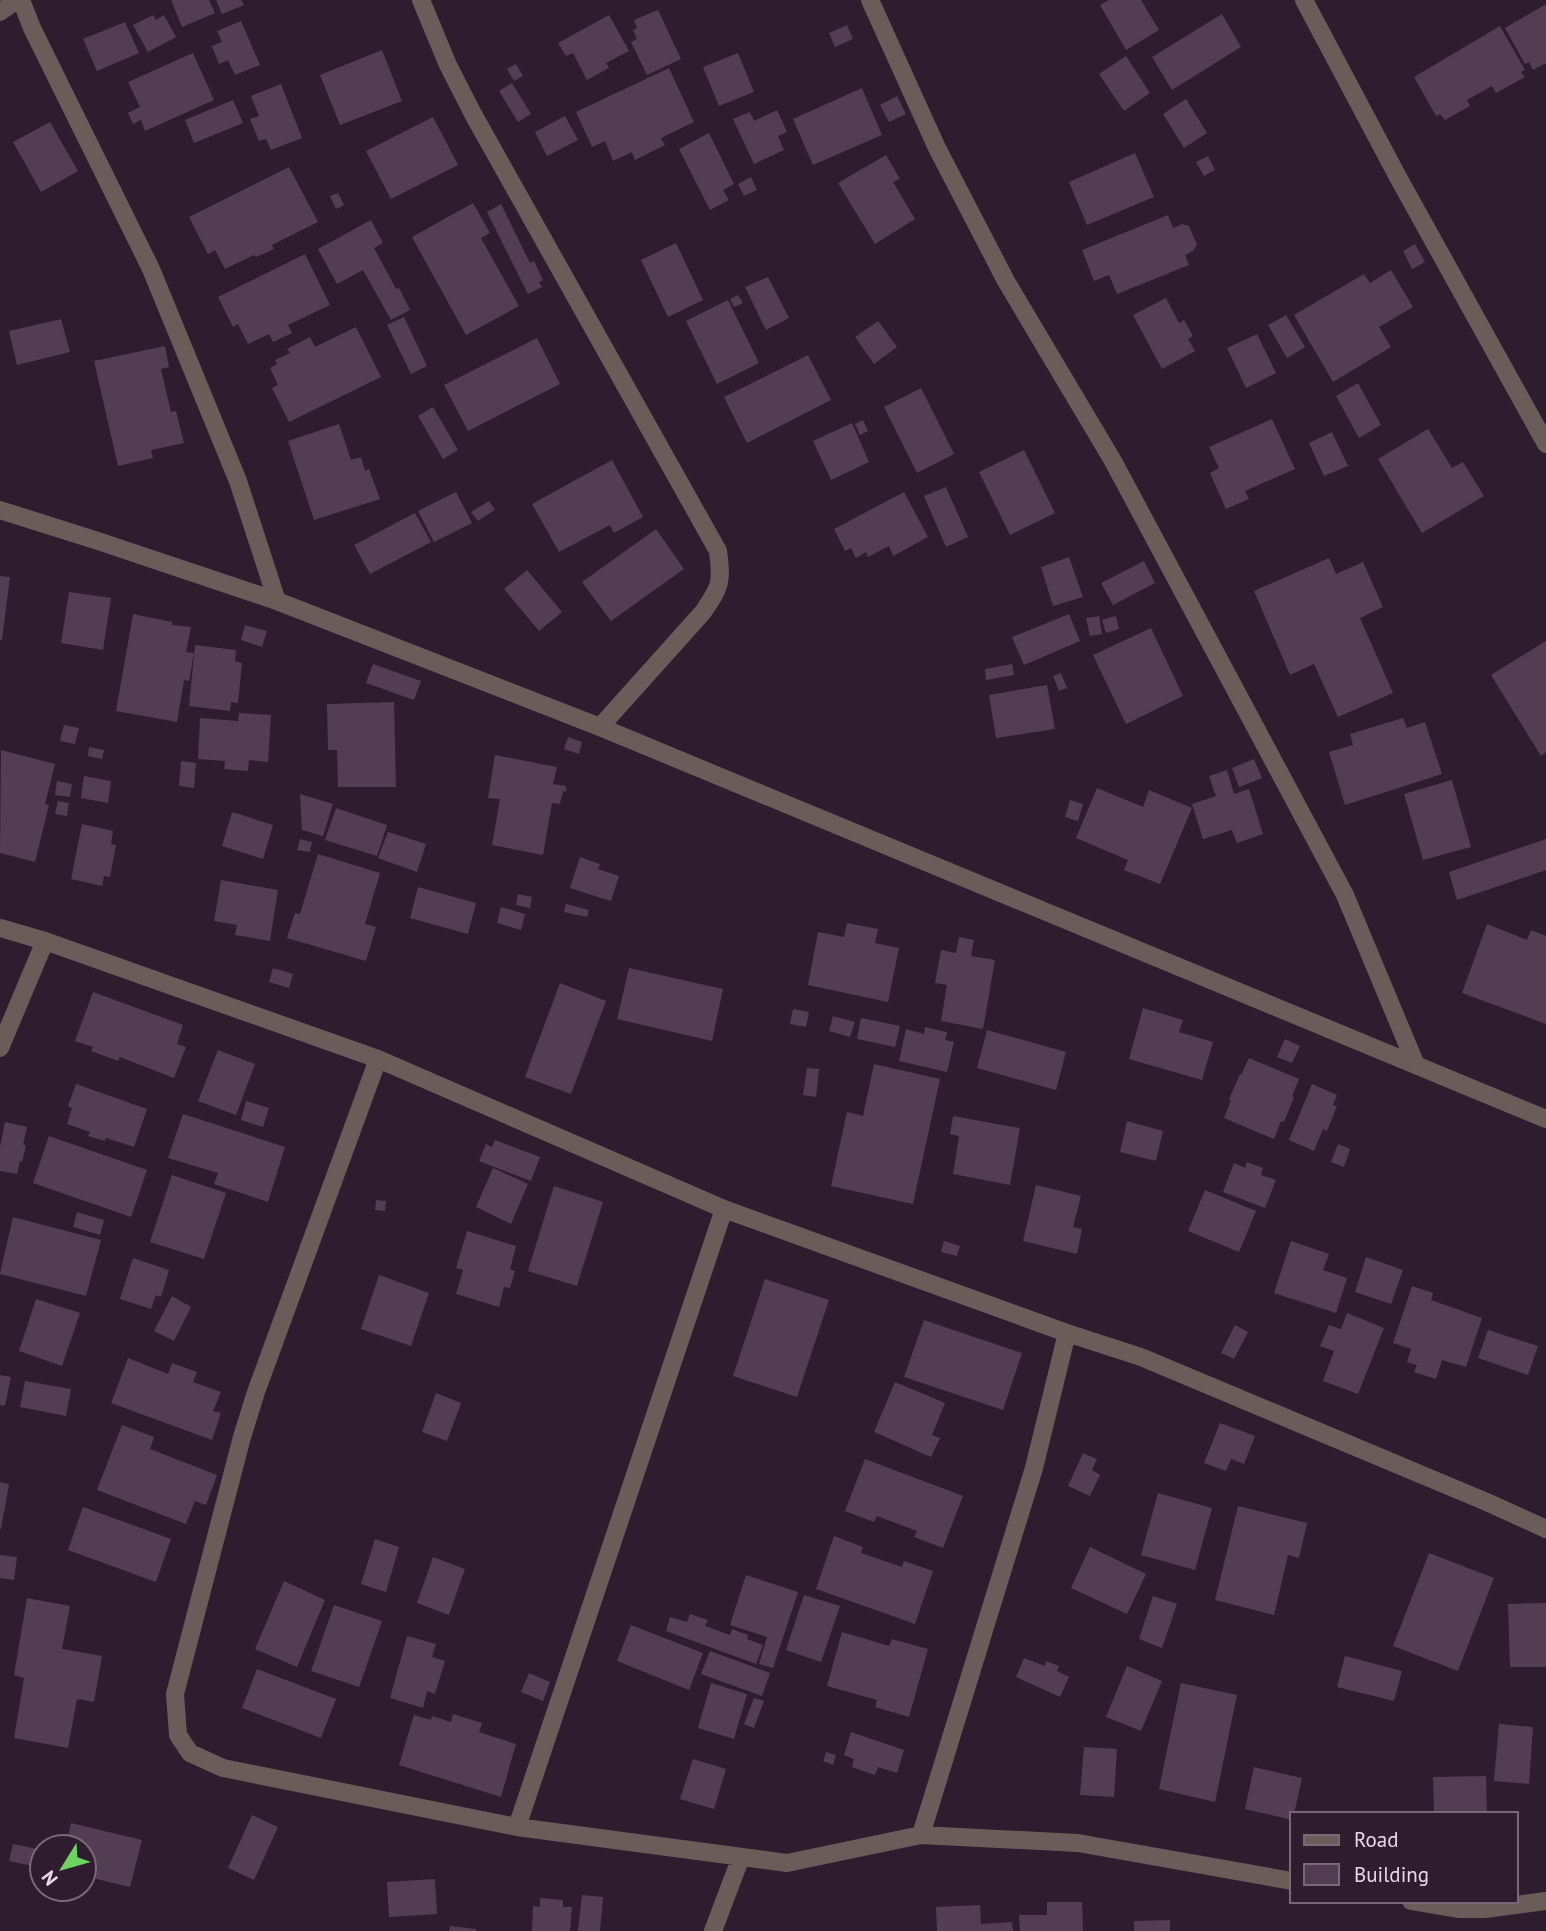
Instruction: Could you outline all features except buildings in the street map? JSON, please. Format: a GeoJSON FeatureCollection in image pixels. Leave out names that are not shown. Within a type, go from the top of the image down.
{"type":"FeatureCollection","features":[{"type":"Feature","properties":{"kind":"street"},"geometry":{"type":"LineString","coordinates":[[0,12],[19,0],[151,269],[238,481],[277,601]]}},
{"type":"Feature","properties":{"kind":"street"},"geometry":{"type":"LineString","coordinates":[[421,0],[448,65],[473,114],[718,551],[721,573],[718,591],[704,612],[600,727]]}},
{"type":"Feature","properties":{"kind":"street"},"geometry":{"type":"LineString","coordinates":[[870,0],[937,148],[1006,281],[1113,461],[1345,895],[1416,1065]]}},
{"type":"Feature","properties":{"kind":"street"},"geometry":{"type":"LineString","coordinates":[[1304,0],[1399,179],[1546,444]]}},
{"type":"Feature","properties":{"kind":"street"},"geometry":{"type":"LineString","coordinates":[[0,510],[277,601],[600,727],[1546,1119]]}},
{"type":"Feature","properties":{"kind":"street"},"geometry":{"type":"LineString","coordinates":[[0,928],[45,941],[378,1059],[724,1209],[1067,1333],[1141,1357],[1546,1529]]}},
{"type":"Feature","properties":{"kind":"street"},"geometry":{"type":"LineString","coordinates":[[0,1048],[45,941]]}},
{"type":"Feature","properties":{"kind":"street"},"geometry":{"type":"LineString","coordinates":[[378,1059],[242,1437],[175,1694],[178,1735],[190,1753],[223,1768],[517,1827],[787,1863],[921,1835],[1078,1843],[1290,1881]]}},
{"type":"Feature","properties":{"kind":"street"},"geometry":{"type":"LineString","coordinates":[[517,1827],[724,1209]]}},
{"type":"Feature","properties":{"kind":"street"},"geometry":{"type":"LineString","coordinates":[[921,1835],[1034,1468],[1067,1333]]}},
{"type":"Feature","properties":{"kind":"street"},"geometry":{"type":"LineString","coordinates":[[713,1931],[741,1857]]}},
{"type":"Feature","properties":{"kind":"street"},"geometry":{"type":"LineString","coordinates":[[1424,1903],[1458,1909],[1485,1909],[1546,1900]]}}]}
